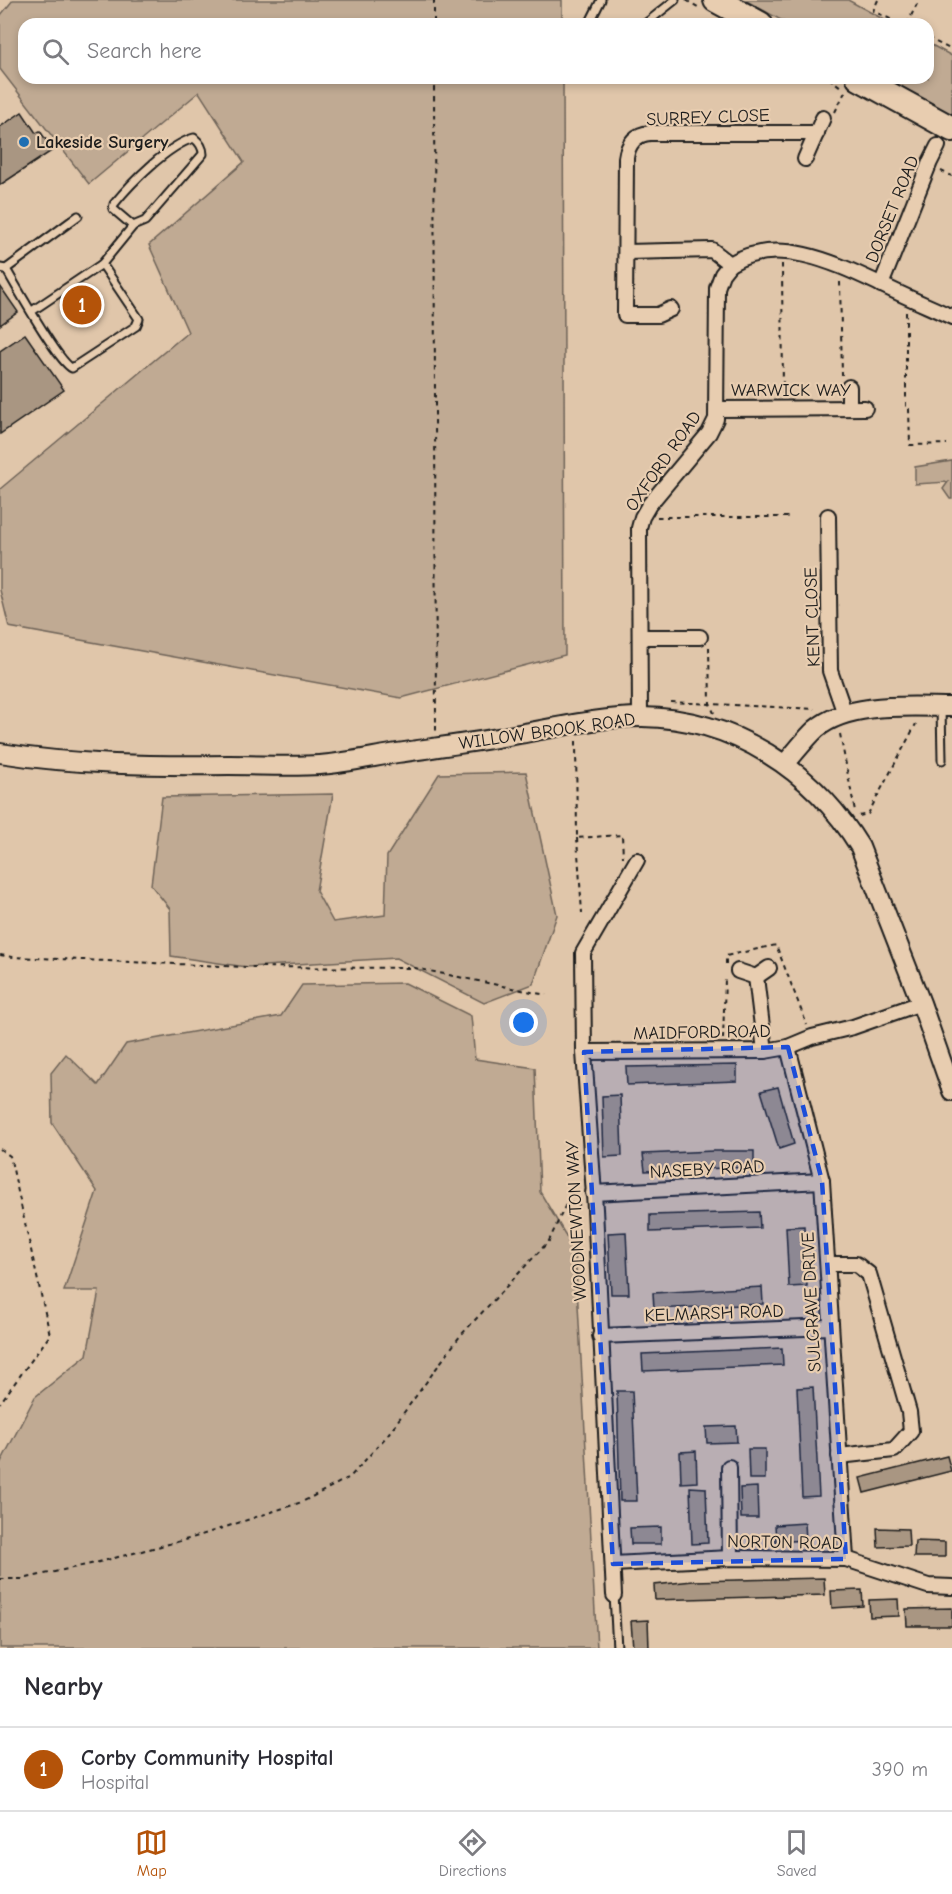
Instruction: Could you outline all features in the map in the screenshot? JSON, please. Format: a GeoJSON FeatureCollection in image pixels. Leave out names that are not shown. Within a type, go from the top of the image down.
{"type":"FeatureCollection","features":[{"type":"Feature","properties":{"kind":"highway"},"geometry":{"type":"LineString","coordinates":[[704,2],[745,18]]}},
{"type":"Feature","properties":{"kind":"highway"},"geometry":{"type":"LineString","coordinates":[[852,84],[945,138]]}},
{"type":"Feature","properties":{"kind":"street"},"geometry":{"type":"LineString","coordinates":[[805,159],[823,118]]}},
{"type":"Feature","properties":{"kind":"street","name":"SURREY CLOSE"},"geometry":{"type":"LineString","coordinates":[[671,309],[658,315],[625,315],[627,152],[631,142],[639,135],[658,133],[816,133]]}},
{"type":"Feature","properties":{"kind":"street","name":"DORSET ROAD"},"geometry":{"type":"LineString","coordinates":[[881,285],[930,162],[945,138]]}},
{"type":"Feature","properties":{"kind":"street"},"geometry":{"type":"LineString","coordinates":[[626,252],[712,250],[730,264],[748,254],[764,252],[812,256],[840,265],[952,317]]}},
{"type":"Feature","properties":{"kind":"street","name":"OXFORD ROAD"},"geometry":{"type":"LineString","coordinates":[[640,709],[639,528],[642,517],[709,433],[716,419],[717,288],[722,274],[730,264]]}},
{"type":"Feature","properties":{"kind":"street"},"geometry":{"type":"LineString","coordinates":[[849,387],[849,408]]}},
{"type":"Feature","properties":{"kind":"street","name":"WARWICK WAY"},"geometry":{"type":"LineString","coordinates":[[717,409],[865,408]]}},
{"type":"Feature","properties":{"kind":"street","name":"KENT CLOSE"},"geometry":{"type":"LineString","coordinates":[[828,516],[830,671],[841,716]]}},
{"type":"Feature","properties":{"kind":"street"},"geometry":{"type":"LineString","coordinates":[[640,637],[700,637]]}},
{"type":"Feature","properties":{"kind":"street"},"geometry":{"type":"LineString","coordinates":[[785,764],[817,728],[841,716],[879,707],[947,707]]}},
{"type":"Feature","properties":{"kind":"street","name":"WILLOW BROOK ROAD"},"geometry":{"type":"LineString","coordinates":[[0,753],[62,760],[159,765],[321,765],[577,723],[640,709],[723,732],[785,764],[825,799],[842,818],[860,847],[921,1003],[952,1091]]}},
{"type":"Feature","properties":{"kind":"street","name":"WOODNEWTON WAY"},"geometry":{"type":"LineString","coordinates":[[614,1595],[595,1209],[584,1052],[583,953],[637,860]]}},
{"type":"Feature","properties":{"kind":"street"},"geometry":{"type":"LineString","coordinates":[[756,977],[769,968]]}},
{"type":"Feature","properties":{"kind":"street"},"geometry":{"type":"LineString","coordinates":[[738,971],[756,977]]}},
{"type":"Feature","properties":{"kind":"street"},"geometry":{"type":"LineString","coordinates":[[756,977],[765,1050]]}},
{"type":"Feature","properties":{"kind":"street","name":"MAIDFORD ROAD"},"geometry":{"type":"LineString","coordinates":[[584,1052],[765,1050],[788,1047],[812,1037],[853,1027],[921,1003]]}},
{"type":"Feature","properties":{"kind":"street","name":"SULGRAVE DRIVE"},"geometry":{"type":"LineString","coordinates":[[788,1047],[822,1181],[846,1559]]}},
{"type":"Feature","properties":{"kind":"street","name":"NASEBY ROAD"},"geometry":{"type":"LineString","coordinates":[[593,1193],[822,1181]]}},
{"type":"Feature","properties":{"kind":"street"},"geometry":{"type":"LineString","coordinates":[[828,1264],[856,1264],[869,1274],[909,1412],[911,1431],[894,1450],[839,1456]]}},
{"type":"Feature","properties":{"kind":"street","name":"KELMARSH ROAD"},"geometry":{"type":"LineString","coordinates":[[600,1336],[830,1327]]}},
{"type":"Feature","properties":{"kind":"street"},"geometry":{"type":"LineString","coordinates":[[729,1467],[730,1558]]}},
{"type":"Feature","properties":{"kind":"street","name":"NORTON ROAD"},"geometry":{"type":"LineString","coordinates":[[613,1564],[730,1558],[846,1559],[927,1586],[952,1587]]}},
{"type":"Feature","properties":{"kind":"lane"},"geometry":{"type":"LineString","coordinates":[[592,18],[601,0]]}},
{"type":"Feature","properties":{"kind":"lane"},"geometry":{"type":"LineString","coordinates":[[652,18],[675,0]]}},
{"type":"Feature","properties":{"kind":"lane"},"geometry":{"type":"LineString","coordinates":[[32,311],[102,264],[133,226],[145,221],[203,154],[203,149],[197,140],[194,138],[185,140],[150,166],[114,204],[113,208],[133,226]]}},
{"type":"Feature","properties":{"kind":"lane"},"geometry":{"type":"LineString","coordinates":[[78,216],[3,269],[66,365],[72,368],[136,326],[139,319],[102,264]]}},
{"type":"Feature","properties":{"kind":"lane"},"geometry":{"type":"LineString","coordinates":[[942,760],[947,707]]}},
{"type":"Feature","properties":{"kind":"lane"},"geometry":{"type":"LineString","coordinates":[[614,1595],[617,1648]]}},
{"type":"Feature","properties":{"kind":"path"},"geometry":{"type":"LineString","coordinates":[[434,0],[434,18]]}},
{"type":"Feature","properties":{"kind":"path"},"geometry":{"type":"LineString","coordinates":[[686,0],[704,2]]}},
{"type":"Feature","properties":{"kind":"path"},"geometry":{"type":"LineString","coordinates":[[878,0],[873,11],[888,18]]}},
{"type":"Feature","properties":{"kind":"path"},"geometry":{"type":"LineString","coordinates":[[910,18],[919,0]]}},
{"type":"Feature","properties":{"kind":"path"},"geometry":{"type":"LineString","coordinates":[[934,41],[952,50]]}},
{"type":"Feature","properties":{"kind":"path"},"geometry":{"type":"LineString","coordinates":[[434,84],[436,747]]}},
{"type":"Feature","properties":{"kind":"path"},"geometry":{"type":"LineString","coordinates":[[823,118],[832,119],[852,84]]}},
{"type":"Feature","properties":{"kind":"path"},"geometry":{"type":"LineString","coordinates":[[782,252],[783,409]]}},
{"type":"Feature","properties":{"kind":"path"},"geometry":{"type":"LineString","coordinates":[[840,265],[842,387],[849,387]]}},
{"type":"Feature","properties":{"kind":"path"},"geometry":{"type":"LineString","coordinates":[[914,300],[911,309],[906,312],[906,408],[909,409],[910,445],[947,444]]}},
{"type":"Feature","properties":{"kind":"path"},"geometry":{"type":"LineString","coordinates":[[642,517],[788,517]]}},
{"type":"Feature","properties":{"kind":"path"},"geometry":{"type":"LineString","coordinates":[[700,637],[708,635],[710,704],[723,732]]}},
{"type":"Feature","properties":{"kind":"path"},"geometry":{"type":"LineString","coordinates":[[640,709],[710,704],[829,710],[841,716],[856,816],[868,814],[918,719],[919,707]]}},
{"type":"Feature","properties":{"kind":"path"},"geometry":{"type":"LineString","coordinates":[[577,723],[577,837],[582,913]]}},
{"type":"Feature","properties":{"kind":"path"},"geometry":{"type":"LineString","coordinates":[[577,837],[622,835],[624,882]]}},
{"type":"Feature","properties":{"kind":"path"},"geometry":{"type":"LineString","coordinates":[[0,955],[246,967],[416,968],[546,995]]}},
{"type":"Feature","properties":{"kind":"path"},"geometry":{"type":"LineString","coordinates":[[0,1149],[10,1156],[50,1335],[0,1403]]}},
{"type":"Feature","properties":{"kind":"path"},"geometry":{"type":"LineString","coordinates":[[0,1579],[22,1579],[192,1538],[302,1502],[350,1477],[386,1437],[460,1336],[549,1241],[567,1202],[595,1209]]}},
{"type":"Feature","properties":{"kind":"highlighted area"},"geometry":{"type":"Polygon","coordinates":[[[788,1047],[822,1181],[846,1559],[613,1564],[584,1052],[788,1047]]]}},
{"type":"Feature","properties":{"kind":"shaded area"},"geometry":{"type":"Polygon","coordinates":[[[13,0],[562,0],[562,18],[18,18],[18,84],[563,84],[565,655],[401,698],[9,627],[0,590],[0,489],[188,332],[149,245],[244,162],[199,92],[89,184],[0,69],[0,16],[13,0]]]}},
{"type":"Feature","properties":{"kind":"shaded area"},"geometry":{"type":"Polygon","coordinates":[[[745,0],[848,0],[881,18],[777,18],[745,0]]]}},
{"type":"Feature","properties":{"kind":"shaded area"},"geometry":{"type":"Polygon","coordinates":[[[934,46],[952,56],[952,115],[896,84],[934,84],[934,46]]]}},
{"type":"Feature","properties":{"kind":"shaded area"},"geometry":{"type":"Polygon","coordinates":[[[952,461],[952,499],[943,489],[948,482],[915,484],[915,467],[952,461]]]}},
{"type":"Feature","properties":{"kind":"shaded area"},"geometry":{"type":"Polygon","coordinates":[[[526,772],[557,915],[533,984],[484,1003],[396,958],[246,967],[171,956],[170,909],[151,885],[162,797],[333,794],[316,891],[333,922],[385,915],[387,856],[439,774],[526,772]]]}},
{"type":"Feature","properties":{"kind":"shaded area"},"geometry":{"type":"Polygon","coordinates":[[[405,983],[471,1016],[475,1059],[535,1068],[540,1192],[575,1251],[597,1648],[0,1648],[0,1464],[35,1397],[87,1355],[99,1291],[64,1291],[97,1191],[52,1123],[51,1073],[66,1054],[98,1085],[126,1044],[281,1016],[302,985],[405,983]]]}},
{"type":"Feature","properties":{"kind":"building","name":"Lakeside Surgery"},"geometry":{"type":"Polygon","coordinates":[[[22,112],[36,133],[40,131],[53,150],[0,185],[0,127],[22,112]]]}},
{"type":"Feature","properties":{"kind":"building"},"geometry":{"type":"Polygon","coordinates":[[[0,286],[18,312],[0,325],[0,286]]]}},
{"type":"Feature","properties":{"kind":"building"},"geometry":{"type":"Polygon","coordinates":[[[25,334],[64,390],[0,434],[0,351],[25,334]]]}},
{"type":"Feature","properties":{"kind":"building"},"geometry":{"type":"Polygon","coordinates":[[[737,1065],[737,1081],[627,1085],[626,1067],[737,1065]]]}},
{"type":"Feature","properties":{"kind":"building"},"geometry":{"type":"Polygon","coordinates":[[[778,1087],[794,1144],[779,1149],[761,1091],[778,1087]]]}},
{"type":"Feature","properties":{"kind":"building"},"geometry":{"type":"Polygon","coordinates":[[[620,1095],[622,1156],[604,1157],[602,1096],[620,1095]]]}},
{"type":"Feature","properties":{"kind":"building"},"geometry":{"type":"Polygon","coordinates":[[[754,1151],[754,1167],[645,1171],[643,1154],[754,1151]]]}},
{"type":"Feature","properties":{"kind":"building"},"geometry":{"type":"Polygon","coordinates":[[[759,1212],[760,1228],[650,1232],[650,1215],[759,1212]]]}},
{"type":"Feature","properties":{"kind":"building"},"geometry":{"type":"Polygon","coordinates":[[[804,1226],[807,1286],[789,1287],[786,1227],[804,1226]]]}},
{"type":"Feature","properties":{"kind":"building"},"geometry":{"type":"Polygon","coordinates":[[[626,1232],[629,1294],[611,1294],[608,1233],[626,1232]]]}},
{"type":"Feature","properties":{"kind":"building"},"geometry":{"type":"Polygon","coordinates":[[[762,1287],[763,1304],[654,1309],[653,1293],[762,1287]]]}},
{"type":"Feature","properties":{"kind":"building"},"geometry":{"type":"Polygon","coordinates":[[[782,1348],[783,1365],[643,1371],[642,1354],[782,1348]]]}},
{"type":"Feature","properties":{"kind":"building"},"geometry":{"type":"Polygon","coordinates":[[[813,1387],[819,1496],[802,1497],[797,1388],[813,1387]]]}},
{"type":"Feature","properties":{"kind":"building"},"geometry":{"type":"Polygon","coordinates":[[[617,1391],[632,1391],[637,1501],[620,1501],[617,1391]]]}},
{"type":"Feature","properties":{"kind":"building"},"geometry":{"type":"Polygon","coordinates":[[[736,1426],[737,1442],[707,1443],[706,1427],[736,1426]]]}},
{"type":"Feature","properties":{"kind":"building"},"geometry":{"type":"Polygon","coordinates":[[[748,1449],[765,1449],[765,1479],[749,1479],[748,1449]]]}},
{"type":"Feature","properties":{"kind":"building"},"geometry":{"type":"Polygon","coordinates":[[[696,1451],[697,1482],[681,1483],[680,1452],[696,1451]]]}},
{"type":"Feature","properties":{"kind":"building"},"geometry":{"type":"Polygon","coordinates":[[[947,1456],[951,1471],[864,1493],[860,1478],[947,1456]]]}},
{"type":"Feature","properties":{"kind":"building"},"geometry":{"type":"Polygon","coordinates":[[[690,1487],[706,1488],[708,1543],[692,1544],[690,1487]]]}},
{"type":"Feature","properties":{"kind":"building"},"geometry":{"type":"Polygon","coordinates":[[[757,1487],[758,1518],[741,1518],[740,1488],[757,1487]]]}},
{"type":"Feature","properties":{"kind":"building"},"geometry":{"type":"Polygon","coordinates":[[[805,1523],[806,1540],[776,1542],[775,1525],[805,1523]]]}},
{"type":"Feature","properties":{"kind":"building"},"geometry":{"type":"Polygon","coordinates":[[[661,1527],[661,1544],[631,1544],[630,1528],[661,1527]]]}},
{"type":"Feature","properties":{"kind":"building"},"geometry":{"type":"Polygon","coordinates":[[[877,1528],[908,1529],[909,1546],[878,1547],[877,1528]]]}},
{"type":"Feature","properties":{"kind":"building"},"geometry":{"type":"Polygon","coordinates":[[[915,1541],[945,1542],[945,1557],[914,1557],[915,1541]]]}},
{"type":"Feature","properties":{"kind":"building"},"geometry":{"type":"Polygon","coordinates":[[[824,1578],[825,1595],[655,1600],[654,1585],[693,1581],[824,1578]]]}},
{"type":"Feature","properties":{"kind":"building"},"geometry":{"type":"Polygon","coordinates":[[[862,1590],[863,1606],[832,1608],[831,1591],[862,1590]]]}},
{"type":"Feature","properties":{"kind":"building"},"geometry":{"type":"Polygon","coordinates":[[[898,1599],[899,1616],[870,1617],[869,1600],[898,1599]]]}},
{"type":"Feature","properties":{"kind":"building"},"geometry":{"type":"Polygon","coordinates":[[[952,1608],[952,1626],[907,1626],[906,1609],[952,1608]]]}},
{"type":"Feature","properties":{"kind":"building"},"geometry":{"type":"Polygon","coordinates":[[[648,1620],[649,1648],[633,1648],[631,1621],[648,1620]]]}},
{"type":"Feature","properties":{"kind":"place","name":"Lakeside Surgery"},"geometry":{"type":"Point","coordinates":[24,142]}},
{"type":"Feature","properties":{"kind":"place","name":"Corby Community Hospital"},"geometry":{"type":"Point","coordinates":[82,305]}}]}
